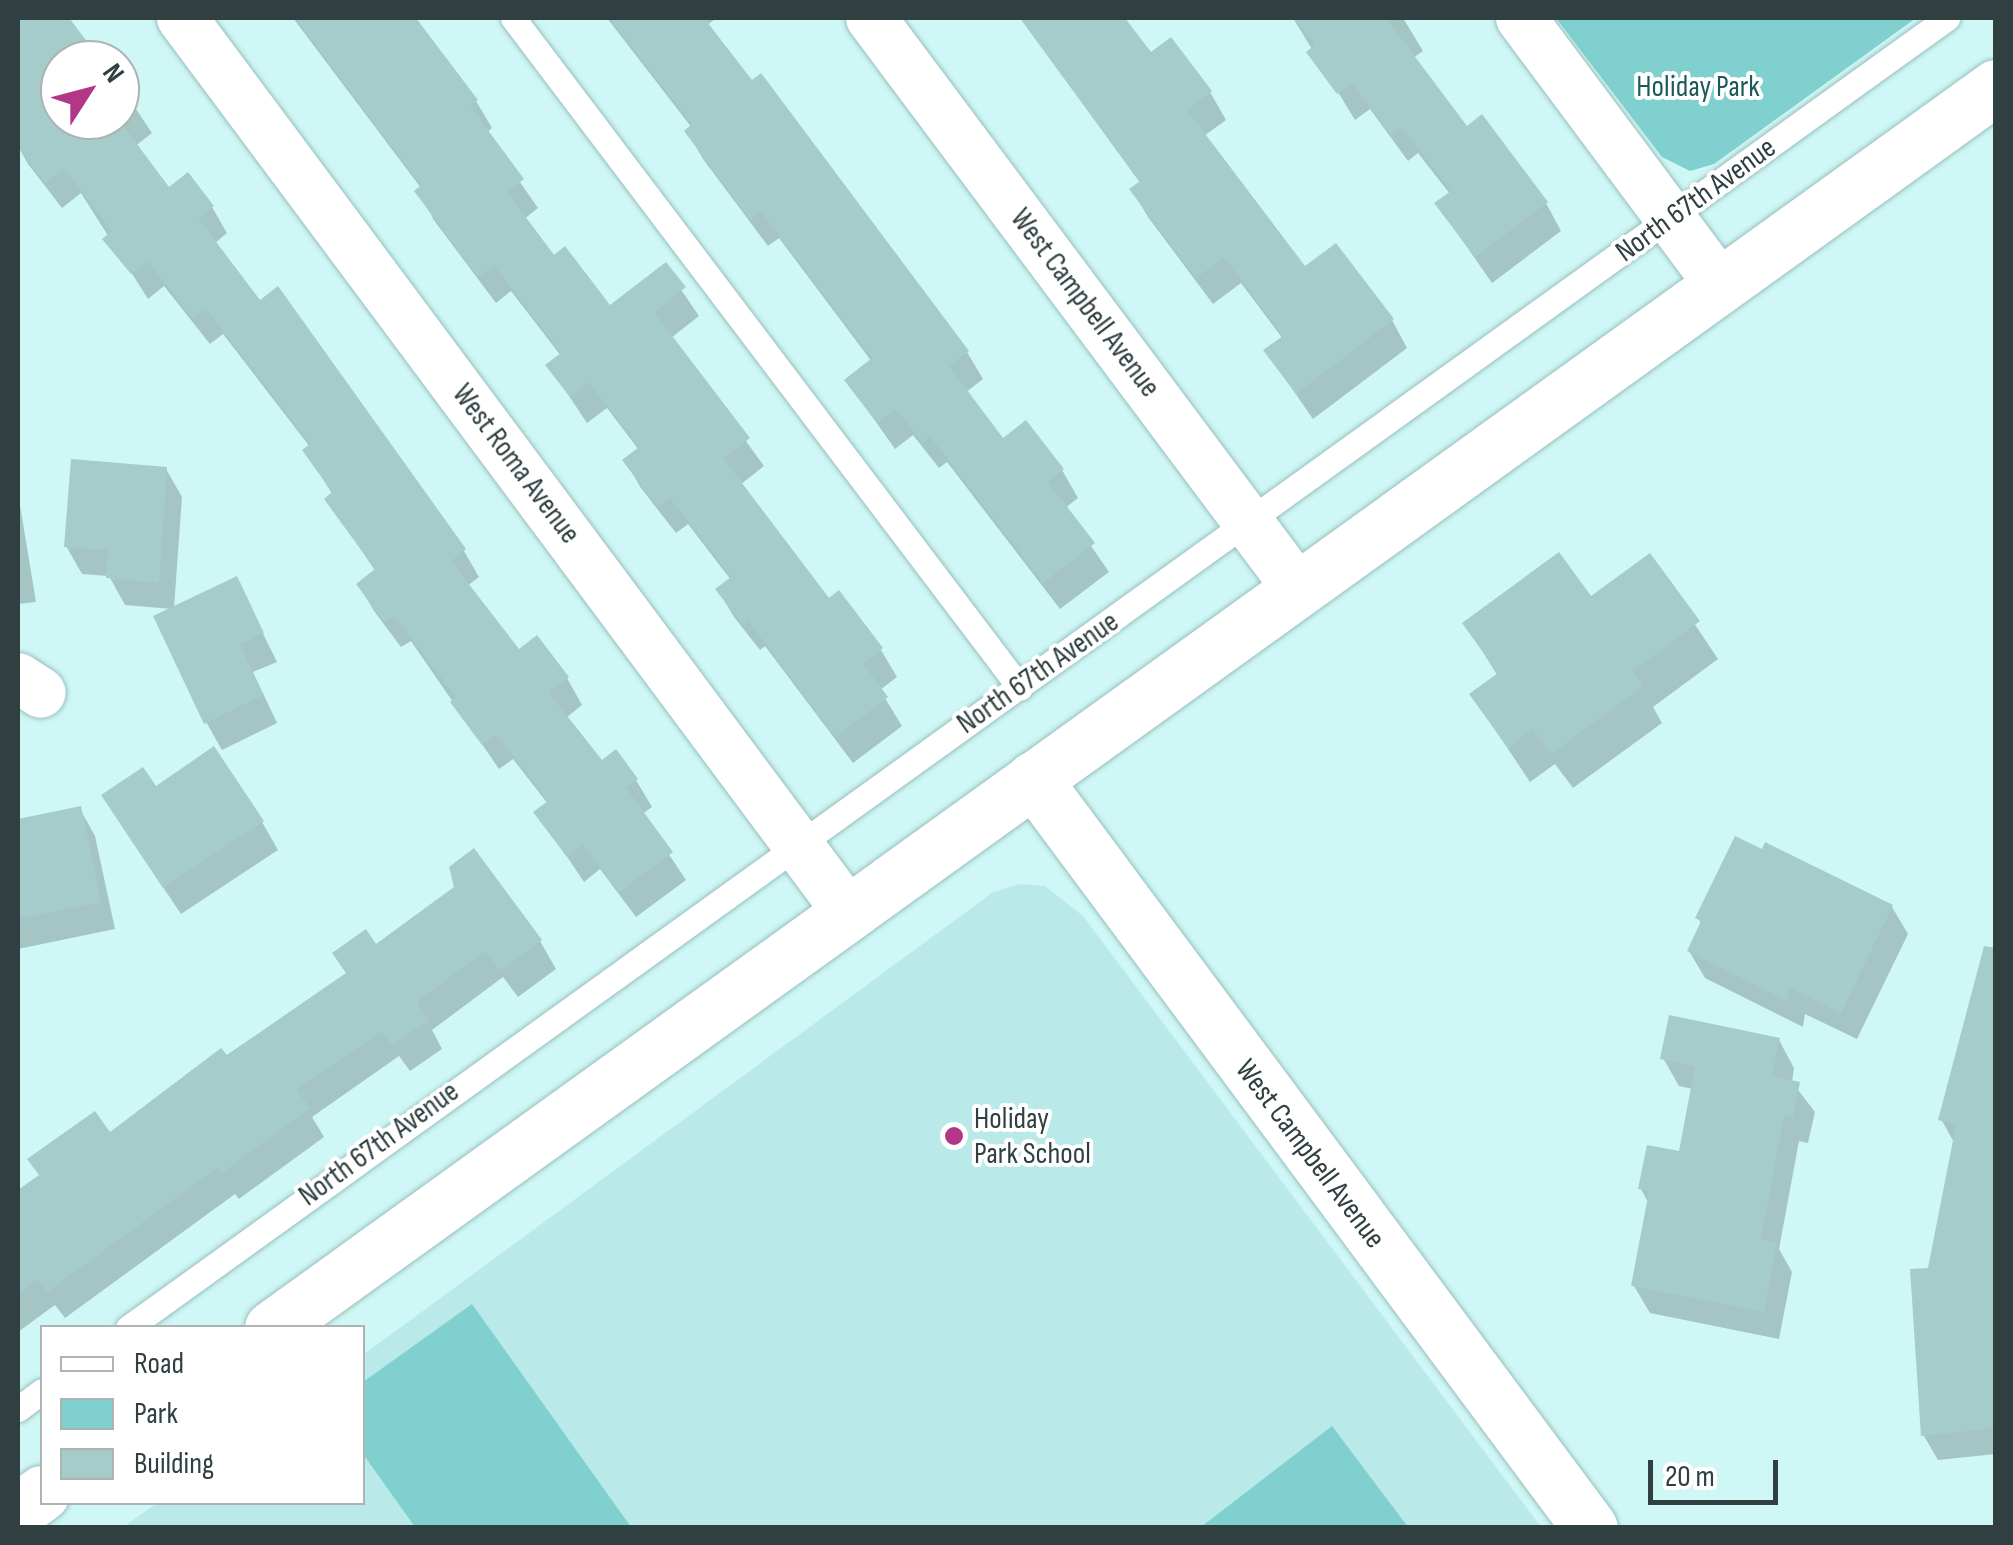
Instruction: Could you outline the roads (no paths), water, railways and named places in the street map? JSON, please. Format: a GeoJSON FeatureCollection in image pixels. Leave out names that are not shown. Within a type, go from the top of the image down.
{"type":"FeatureCollection","features":[{"type":"Feature","properties":{"kind":"main road"},"geometry":{"type":"LineString","coordinates":[[276,1325],[1996,87]]}},
{"type":"Feature","properties":{"kind":"main road","name":"West Campbell Avenue"},"geometry":{"type":"LineString","coordinates":[[1032,780],[1590,1528]]}},
{"type":"Feature","properties":{"kind":"main road"},"geometry":{"type":"LineString","coordinates":[[18,1511],[40,1494]]}},
{"type":"Feature","properties":{"kind":"street","name":"West Roma Avenue"},"geometry":{"type":"LineString","coordinates":[[182,18],[848,912]]}},
{"type":"Feature","properties":{"kind":"street","name":"West Campbell Avenue"},"geometry":{"type":"LineString","coordinates":[[870,18],[1298,589]]}},
{"type":"Feature","properties":{"kind":"street"},"geometry":{"type":"LineString","coordinates":[[1520,18],[1719,284]]}},
{"type":"Feature","properties":{"kind":"lane"},"geometry":{"type":"LineString","coordinates":[[512,18],[1020,688]]}},
{"type":"Feature","properties":{"kind":"lane","name":"North 67th Avenue"},"geometry":{"type":"LineString","coordinates":[[132,1325],[797,842],[1250,524],[1947,18]]}},
{"type":"Feature","properties":{"kind":"lane"},"geometry":{"type":"LineString","coordinates":[[18,1409],[40,1392]]}},
{"type":"Feature","properties":{"kind":"place","name":"Holiday Park School"},"geometry":{"type":"Point","coordinates":[954,1136]}},
{"type":"Feature","properties":{"kind":"park label","name":"Holiday Park"},"geometry":{"type":"Point","coordinates":[1698,87]}}]}
